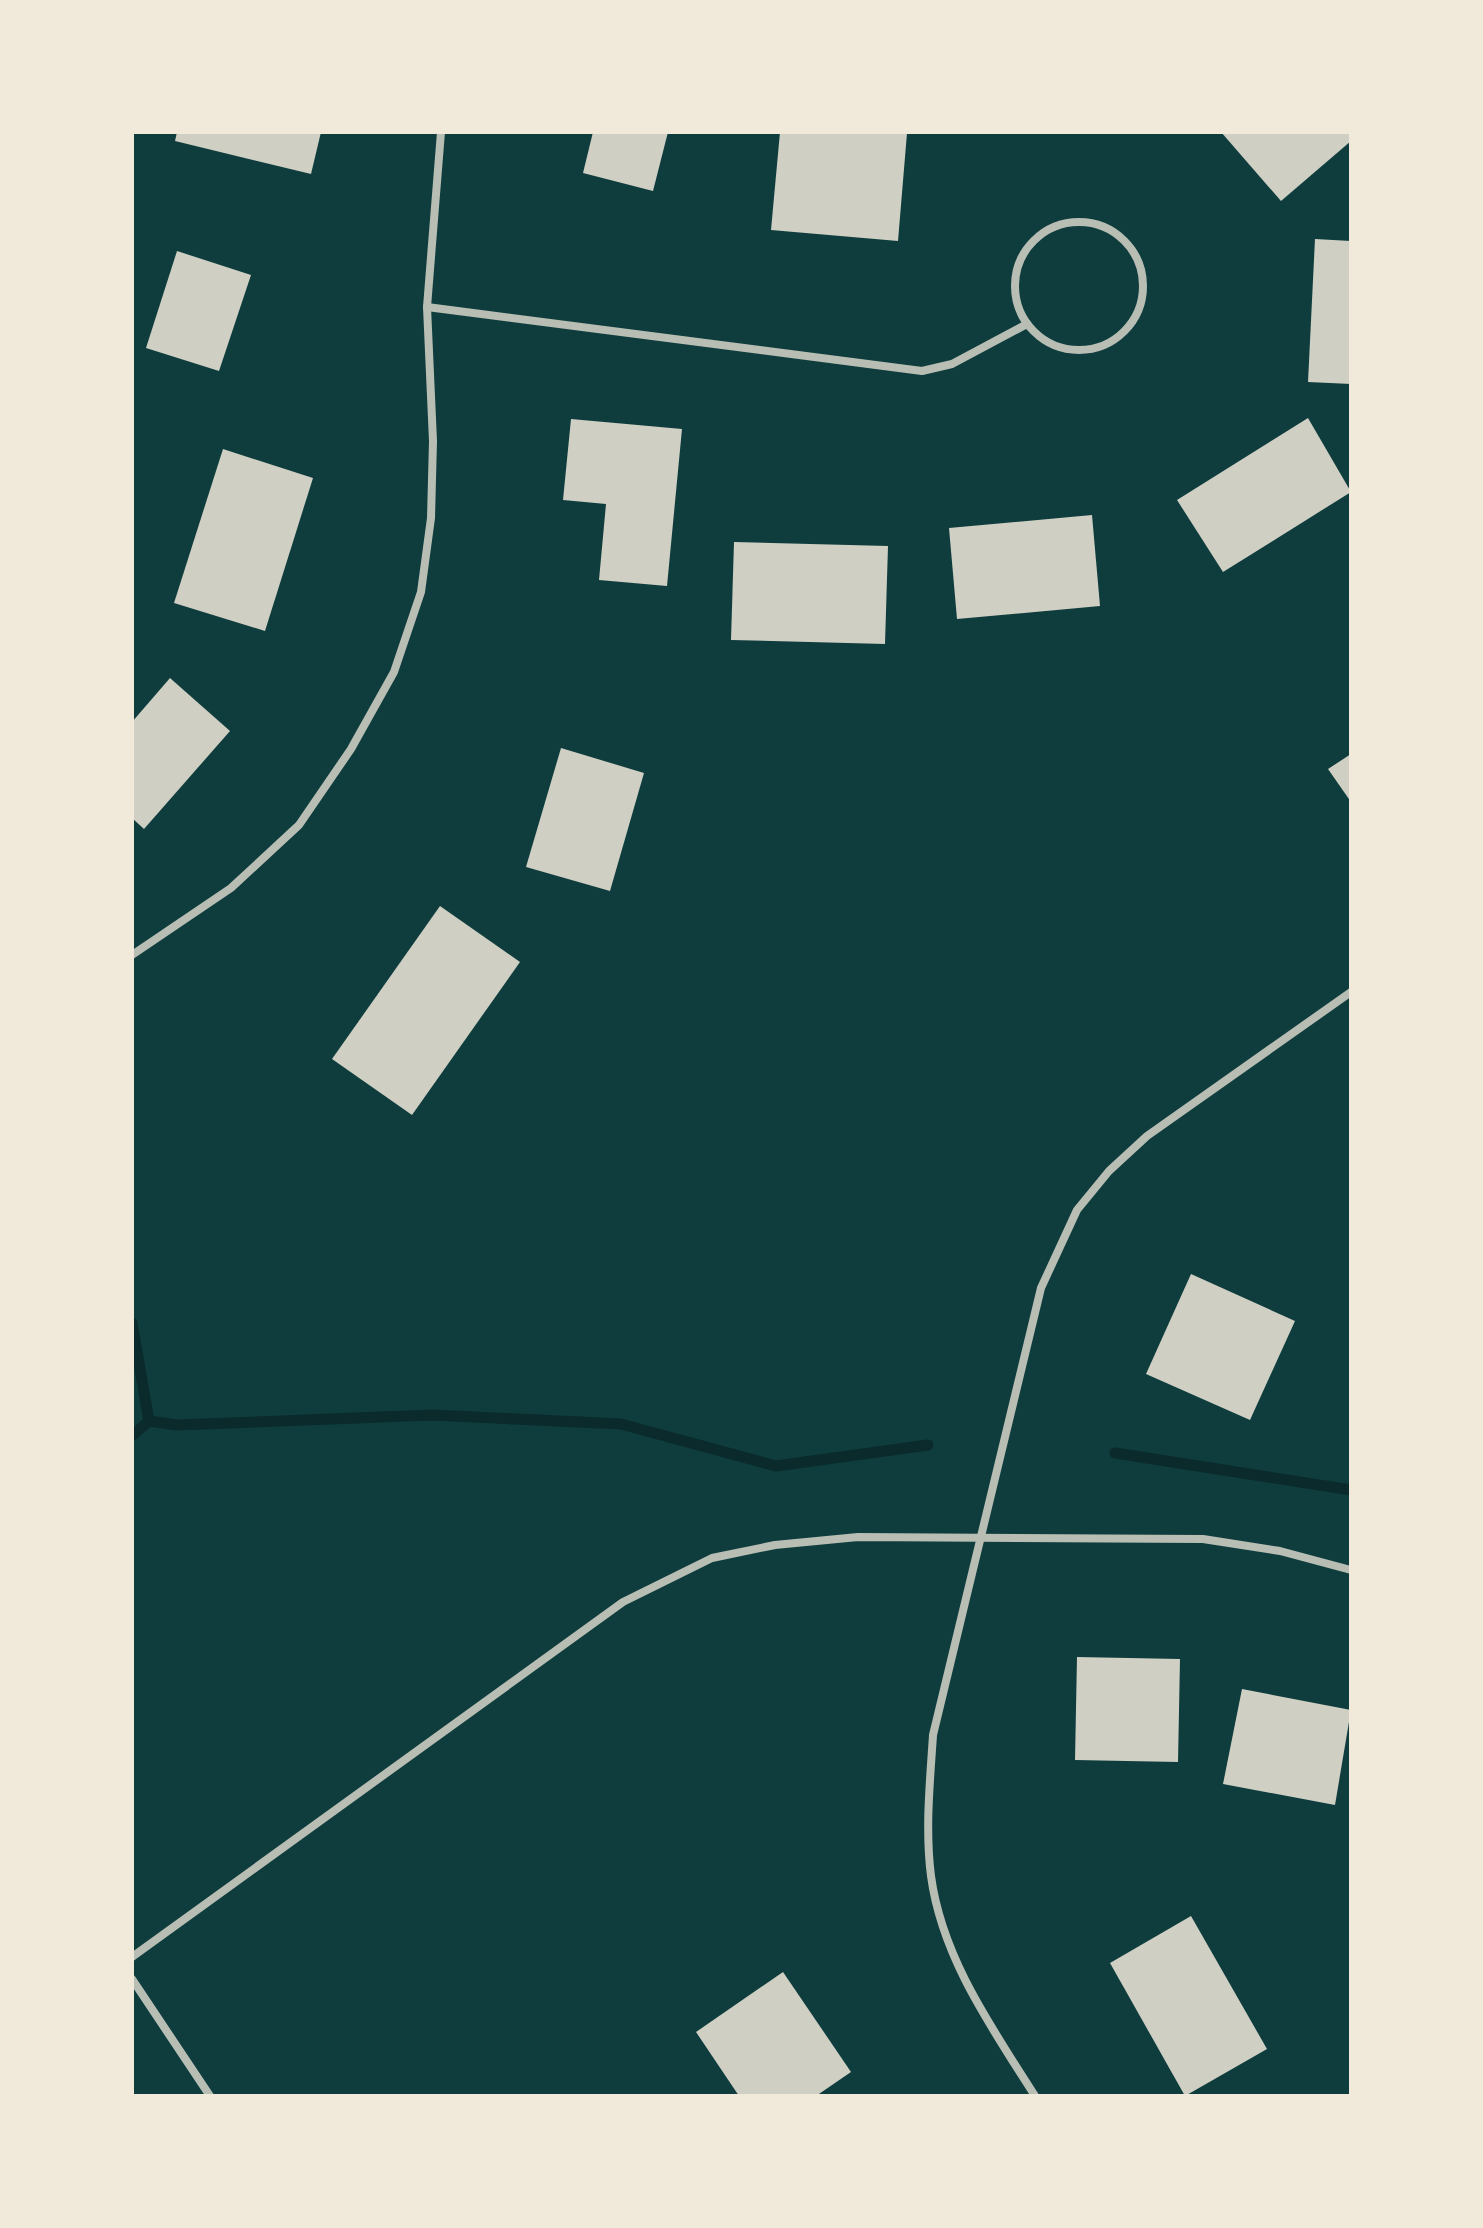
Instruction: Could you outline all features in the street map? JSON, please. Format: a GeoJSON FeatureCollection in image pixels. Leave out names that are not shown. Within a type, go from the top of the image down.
{"type":"FeatureCollection","features":[{"type":"Feature","properties":{"kind":"street"},"geometry":{"type":"LineString","coordinates":[[132,955],[231,888],[299,825],[351,749],[394,672],[421,592],[431,518],[433,441],[427,307],[441,132]]}},
{"type":"Feature","properties":{"kind":"street"},"geometry":{"type":"LineString","coordinates":[[1070,222],[1091,222],[1112,231],[1129,245],[1139,264],[1143,282],[1135,317],[1124,332],[1100,345],[1073,350],[1040,337],[1027,324],[1017,304],[1014,282],[1019,261],[1031,243],[1049,229],[1070,222]]}},
{"type":"Feature","properties":{"kind":"street"},"geometry":{"type":"LineString","coordinates":[[427,307],[922,371],[952,364],[1027,324]]}},
{"type":"Feature","properties":{"kind":"street"},"geometry":{"type":"LineString","coordinates":[[1035,2096],[978,2006],[942,1925],[931,1876],[928,1807],[933,1735],[1041,1288],[1077,1210],[1109,1171],[1147,1136],[1351,992]]}},
{"type":"Feature","properties":{"kind":"street"},"geometry":{"type":"LineString","coordinates":[[132,1957],[623,1602],[671,1575],[712,1558],[775,1545],[858,1537],[1203,1539],[1280,1551],[1351,1570]]}},
{"type":"Feature","properties":{"kind":"street"},"geometry":{"type":"LineString","coordinates":[[132,1979],[210,2096]]}},
{"type":"Feature","properties":{"kind":"building"},"geometry":{"type":"Polygon","coordinates":[[[177,132],[321,132],[311,174],[175,141],[177,132]]]}},
{"type":"Feature","properties":{"kind":"building"},"geometry":{"type":"Polygon","coordinates":[[[593,132],[668,132],[653,191],[583,173],[593,132]]]}},
{"type":"Feature","properties":{"kind":"building"},"geometry":{"type":"Polygon","coordinates":[[[780,132],[907,133],[898,241],[771,230],[780,132]]]}},
{"type":"Feature","properties":{"kind":"building"},"geometry":{"type":"Polygon","coordinates":[[[1221,132],[1351,132],[1351,141],[1281,201],[1221,132]]]}},
{"type":"Feature","properties":{"kind":"building"},"geometry":{"type":"Polygon","coordinates":[[[1315,239],[1351,241],[1351,384],[1308,382],[1315,239]]]}},
{"type":"Feature","properties":{"kind":"building"},"geometry":{"type":"Polygon","coordinates":[[[177,251],[251,275],[219,371],[146,348],[177,251]]]}},
{"type":"Feature","properties":{"kind":"building"},"geometry":{"type":"Polygon","coordinates":[[[1308,418],[1351,492],[1223,572],[1177,500],[1308,418]]]}},
{"type":"Feature","properties":{"kind":"building"},"geometry":{"type":"Polygon","coordinates":[[[571,419],[682,429],[667,586],[599,580],[606,504],[563,500],[571,419]]]}},
{"type":"Feature","properties":{"kind":"building"},"geometry":{"type":"Polygon","coordinates":[[[223,449],[313,478],[265,631],[174,603],[223,449]]]}},
{"type":"Feature","properties":{"kind":"building"},"geometry":{"type":"Polygon","coordinates":[[[1092,515],[1100,606],[957,619],[949,528],[1092,515]]]}},
{"type":"Feature","properties":{"kind":"building"},"geometry":{"type":"Polygon","coordinates":[[[734,542],[888,546],[885,644],[731,640],[734,542]]]}},
{"type":"Feature","properties":{"kind":"building"},"geometry":{"type":"Polygon","coordinates":[[[170,678],[230,731],[144,829],[132,818],[132,722],[170,678]]]}},
{"type":"Feature","properties":{"kind":"building"},"geometry":{"type":"Polygon","coordinates":[[[561,748],[644,773],[610,891],[526,867],[561,748]]]}},
{"type":"Feature","properties":{"kind":"building"},"geometry":{"type":"Polygon","coordinates":[[[1351,754],[1351,802],[1328,769],[1351,754]]]}},
{"type":"Feature","properties":{"kind":"building"},"geometry":{"type":"Polygon","coordinates":[[[440,906],[520,962],[412,1115],[332,1059],[440,906]]]}},
{"type":"Feature","properties":{"kind":"building"},"geometry":{"type":"Polygon","coordinates":[[[1191,1274],[1295,1321],[1250,1420],[1146,1374],[1191,1274]]]}},
{"type":"Feature","properties":{"kind":"building"},"geometry":{"type":"Polygon","coordinates":[[[1077,1657],[1180,1659],[1178,1762],[1075,1760],[1077,1657]]]}},
{"type":"Feature","properties":{"kind":"building"},"geometry":{"type":"Polygon","coordinates":[[[1242,1689],[1351,1710],[1335,1805],[1223,1784],[1242,1689]]]}},
{"type":"Feature","properties":{"kind":"building"},"geometry":{"type":"Polygon","coordinates":[[[1191,1916],[1267,2049],[1185,2096],[1110,1963],[1191,1916]]]}},
{"type":"Feature","properties":{"kind":"building"},"geometry":{"type":"Polygon","coordinates":[[[783,1972],[851,2072],[816,2096],[739,2096],[696,2032],[783,1972]]]}},
{"type":"Feature","properties":{"kind":"waterway"},"geometry":{"type":"LineString","coordinates":[[132,1323],[149,1421]]}},
{"type":"Feature","properties":{"kind":"waterway"},"geometry":{"type":"LineString","coordinates":[[149,1421],[177,1425],[432,1415],[621,1424],[776,1466],[928,1445]]}},
{"type":"Feature","properties":{"kind":"waterway"},"geometry":{"type":"LineString","coordinates":[[132,1436],[149,1421]]}},
{"type":"Feature","properties":{"kind":"waterway"},"geometry":{"type":"LineString","coordinates":[[1115,1453],[1351,1490]]}}]}
